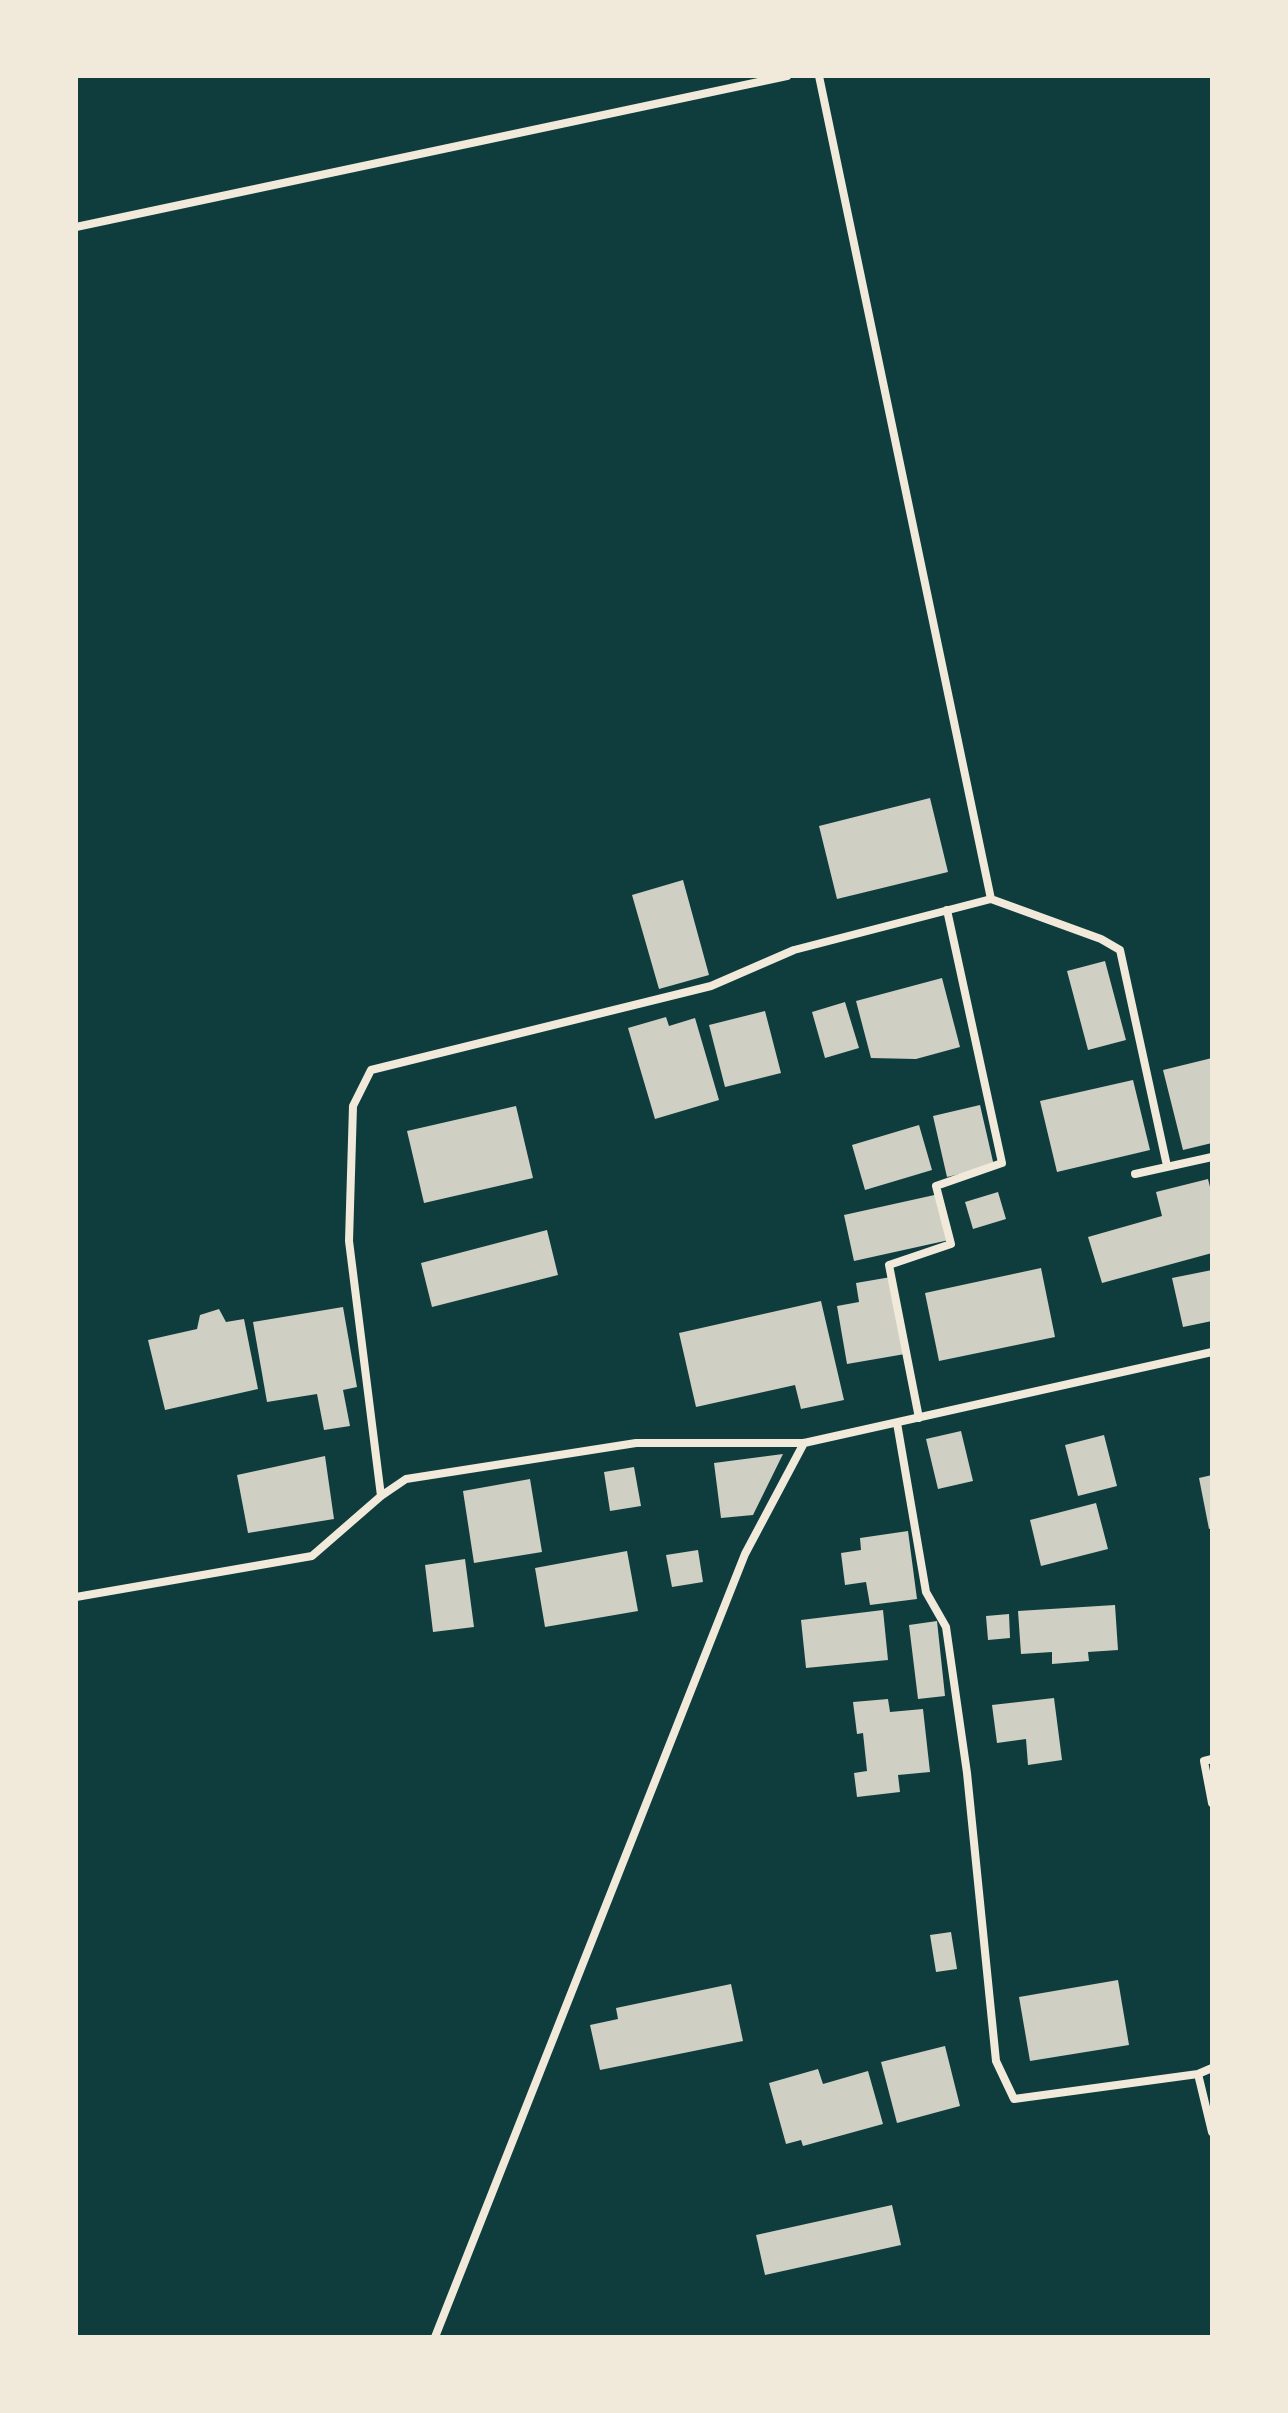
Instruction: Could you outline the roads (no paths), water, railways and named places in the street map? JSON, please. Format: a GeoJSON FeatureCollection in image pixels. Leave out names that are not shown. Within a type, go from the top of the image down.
{"type":"FeatureCollection","features":[{"type":"Feature","properties":{"kind":"street"},"geometry":{"type":"LineString","coordinates":[[76,227],[787,76]]}},
{"type":"Feature","properties":{"kind":"street"},"geometry":{"type":"LineString","coordinates":[[819,76],[991,899]]}},
{"type":"Feature","properties":{"kind":"street"},"geometry":{"type":"LineString","coordinates":[[381,1496],[349,1241],[353,1106],[371,1070],[711,986],[794,950],[991,899],[1101,939],[1120,950],[1167,1166]]}},
{"type":"Feature","properties":{"kind":"street"},"geometry":{"type":"LineString","coordinates":[[919,1418],[889,1265],[951,1244],[936,1186],[1002,1163],[947,910]]}},
{"type":"Feature","properties":{"kind":"street"},"geometry":{"type":"LineString","coordinates":[[1135,1174],[1212,1157]]}},
{"type":"Feature","properties":{"kind":"street"},"geometry":{"type":"LineString","coordinates":[[76,1597],[312,1556],[381,1496],[406,1479],[636,1443],[804,1443],[1212,1352]]}},
{"type":"Feature","properties":{"kind":"street"},"geometry":{"type":"LineString","coordinates":[[897,1423],[926,1592],[946,1627],[967,1773],[996,2061],[1014,2099],[1198,2074],[1212,2068]]}},
{"type":"Feature","properties":{"kind":"street"},"geometry":{"type":"LineString","coordinates":[[435,2337],[745,1554],[804,1443]]}},
{"type":"Feature","properties":{"kind":"street"},"geometry":{"type":"LineString","coordinates":[[1212,1759],[1204,1761],[1212,1803]]}},
{"type":"Feature","properties":{"kind":"street"},"geometry":{"type":"LineString","coordinates":[[1198,2074],[1212,2132]]}}]}
